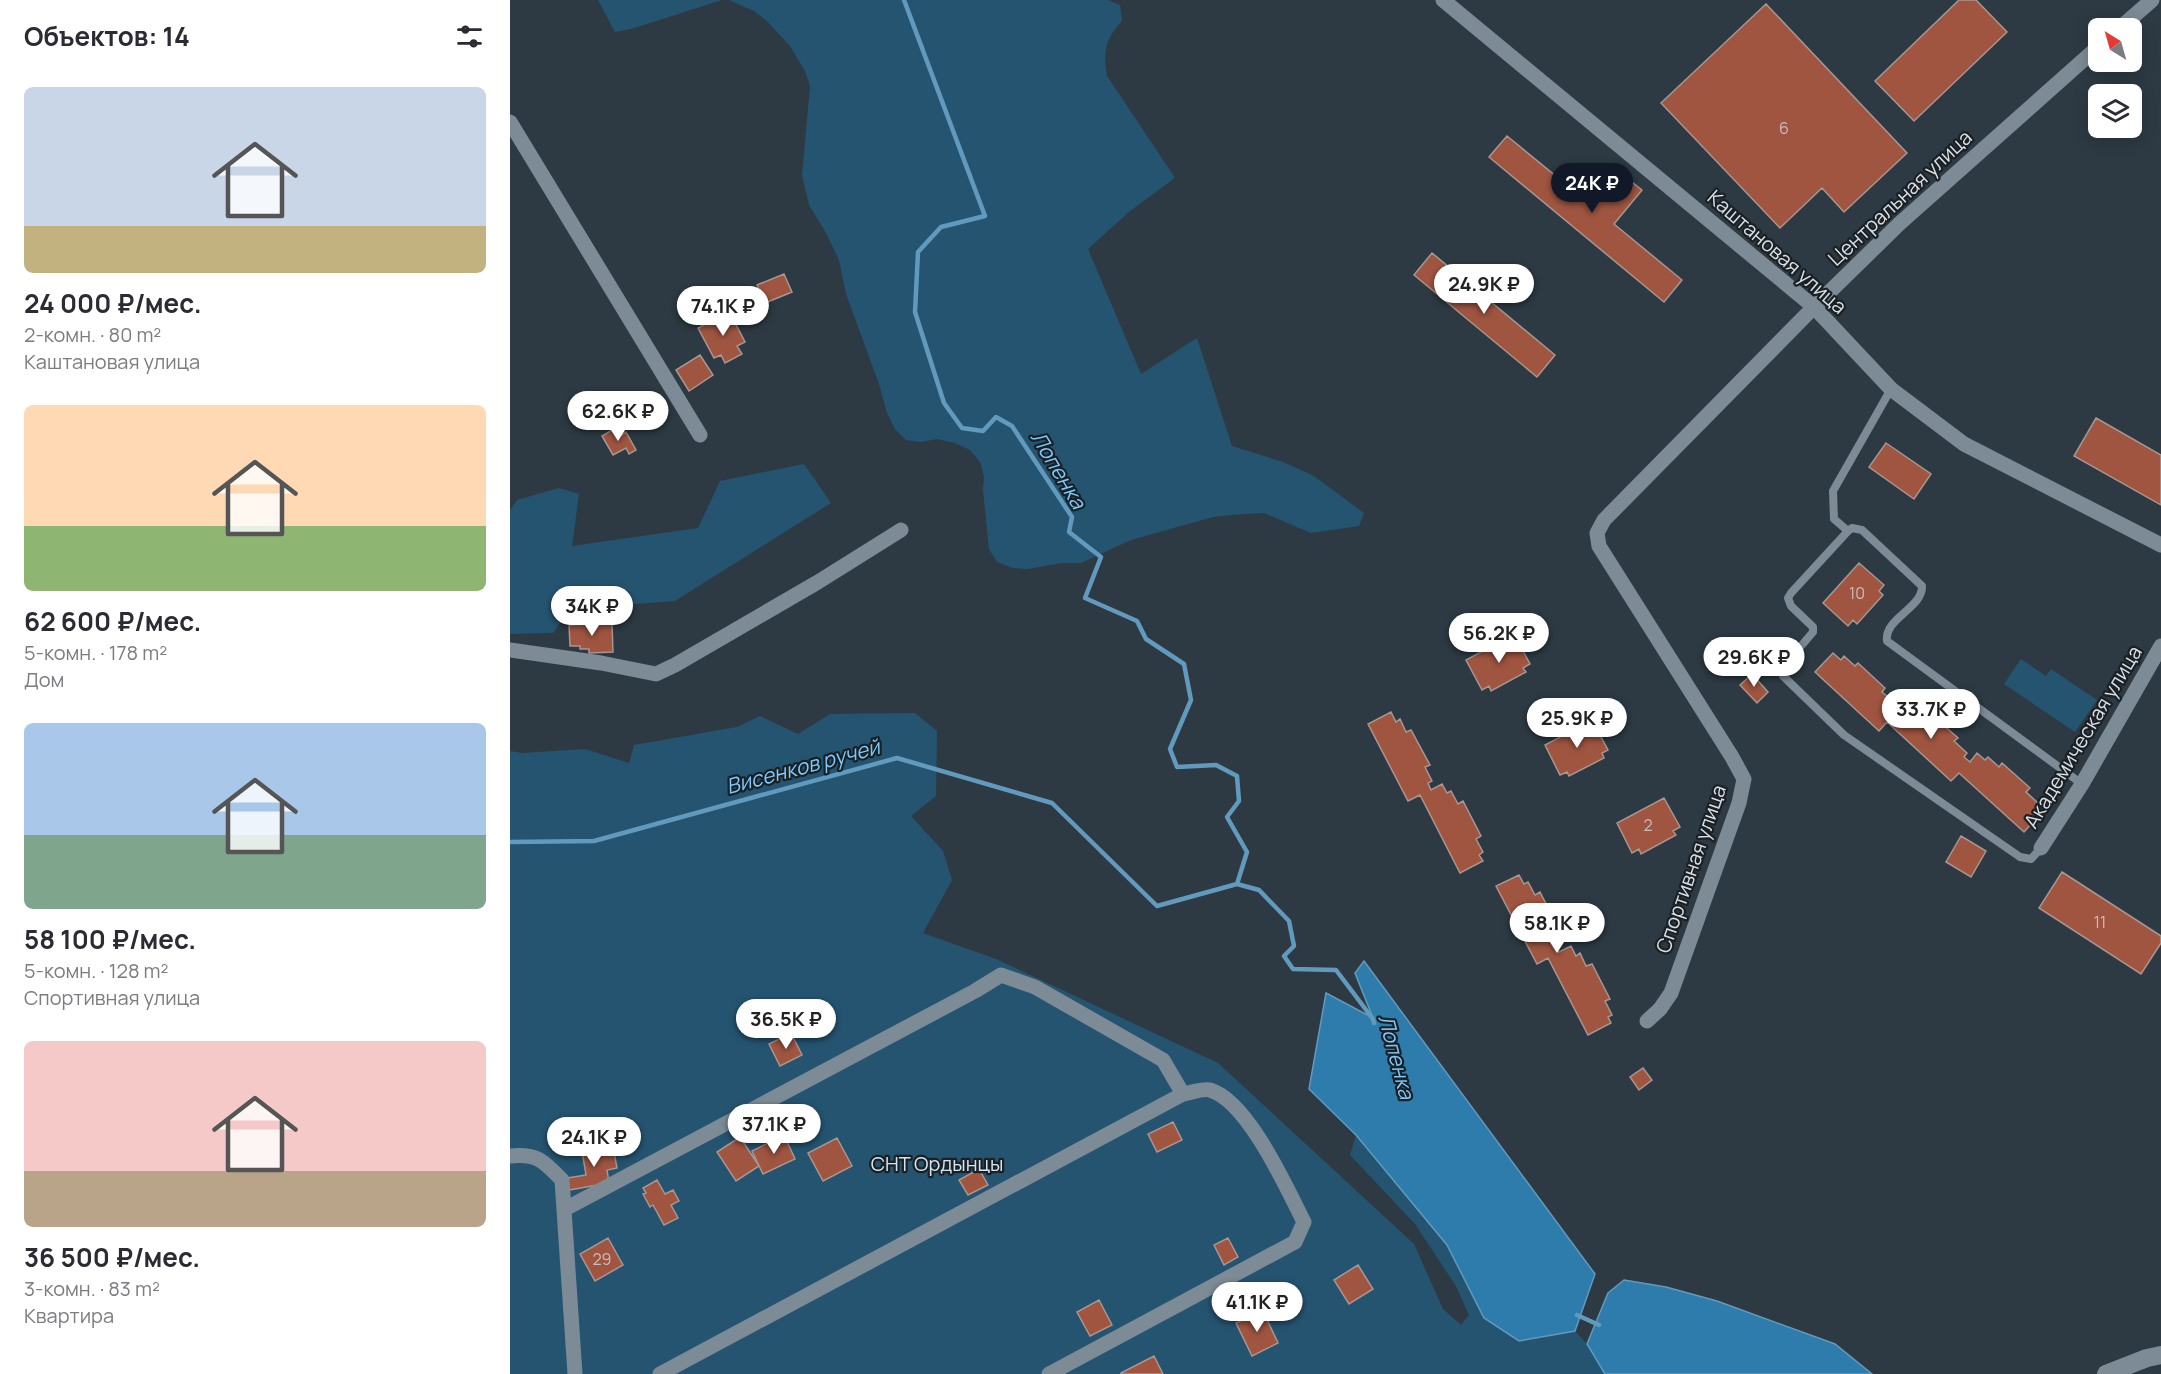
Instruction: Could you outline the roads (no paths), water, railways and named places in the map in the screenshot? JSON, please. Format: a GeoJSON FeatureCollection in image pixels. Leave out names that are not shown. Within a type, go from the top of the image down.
{"type":"FeatureCollection","features":[{"type":"Feature","properties":{"kind":"street","name":"Каштановая улица"},"geometry":{"type":"LineString","coordinates":[[1443,0],[1814,307],[1891,389],[1964,444],[2161,545]]}},
{"type":"Feature","properties":{"kind":"street"},"geometry":{"type":"LineString","coordinates":[[2131,18],[2152,0]]}},
{"type":"Feature","properties":{"kind":"street","name":"Центральная улица"},"geometry":{"type":"LineString","coordinates":[[1599,546],[1597,534],[1604,520],[1814,307],[1899,225],[2088,56]]}},
{"type":"Feature","properties":{"kind":"street"},"geometry":{"type":"LineString","coordinates":[[510,122],[700,435]]}},
{"type":"Feature","properties":{"kind":"street"},"geometry":{"type":"LineString","coordinates":[[510,651],[601,663],[656,674],[818,582],[901,530]]}},
{"type":"Feature","properties":{"kind":"street","name":"Спортивная улица"},"geometry":{"type":"LineString","coordinates":[[1599,546],[1744,779],[1739,803],[1671,993],[1660,1009],[1647,1021]]}},
{"type":"Feature","properties":{"kind":"street","name":"Академическая улица"},"geometry":{"type":"LineString","coordinates":[[2041,848],[2082,784],[2161,646]]}},
{"type":"Feature","properties":{"kind":"street"},"geometry":{"type":"LineString","coordinates":[[565,1209],[975,992],[1001,975],[1035,987],[1162,1059],[1183,1094]]}},
{"type":"Feature","properties":{"kind":"street"},"geometry":{"type":"LineString","coordinates":[[660,1374],[1183,1094],[1209,1090],[1229,1101],[1263,1143],[1304,1222],[1295,1242],[1049,1374]]}},
{"type":"Feature","properties":{"kind":"street"},"geometry":{"type":"LineString","coordinates":[[510,1156],[525,1155],[543,1160],[562,1180],[574,1374]]}},
{"type":"Feature","properties":{"kind":"street"},"geometry":{"type":"LineString","coordinates":[[2106,1374],[2147,1358],[2161,1356]]}},
{"type":"Feature","properties":{"kind":"lane"},"geometry":{"type":"LineString","coordinates":[[1848,531],[1834,519],[1833,491],[1891,389]]}},
{"type":"Feature","properties":{"kind":"lane"},"geometry":{"type":"LineString","coordinates":[[2041,848],[2031,859],[2020,857],[1844,735],[1782,676],[1785,665],[1814,632],[1813,627],[1791,606],[1788,598],[1791,593],[1848,531],[1852,528],[1862,530],[1922,586],[1920,595],[1890,628],[1886,635],[1887,641],[2082,784]]}},
{"type":"Feature","properties":{"kind":"water"},"geometry":{"type":"Polygon","coordinates":[[[1364,961],[1595,1274],[1575,1331],[1519,1341],[1484,1318],[1447,1245],[1356,1135],[1309,1089],[1326,993],[1373,1018],[1355,973],[1364,961]]]}},
{"type":"Feature","properties":{"kind":"water"},"geometry":{"type":"Polygon","coordinates":[[[1624,1280],[1666,1287],[1717,1301],[1835,1344],[1872,1374],[1605,1374],[1587,1344],[1608,1293],[1624,1280]]]}},
{"type":"Feature","properties":{"kind":"waterway","name":"Лопенка"},"geometry":{"type":"LineString","coordinates":[[904,0],[985,216],[941,227],[918,252],[915,312],[944,403],[962,428],[983,431],[996,417],[1012,426],[1072,517],[1069,532],[1101,557],[1085,598],[1137,621],[1146,639],[1184,664],[1191,700],[1170,749],[1177,767],[1216,765],[1237,776],[1239,801],[1227,817],[1247,852],[1237,884],[1259,890],[1289,921],[1294,946],[1284,956],[1293,969],[1336,970],[1374,1023]]}},
{"type":"Feature","properties":{"kind":"waterway","name":"Висенков ручей"},"geometry":{"type":"LineString","coordinates":[[510,842],[594,841],[897,758],[1052,803],[1157,906],[1237,884]]}},
{"type":"Feature","properties":{"kind":"waterway","name":"Лопенка"},"geometry":{"type":"LineString","coordinates":[[1577,1315],[1599,1325]]}},
{"type":"Feature","properties":{"kind":"park label","name":"СНТ Ордынцы"},"geometry":{"type":"Point","coordinates":[937,1164]}}]}
